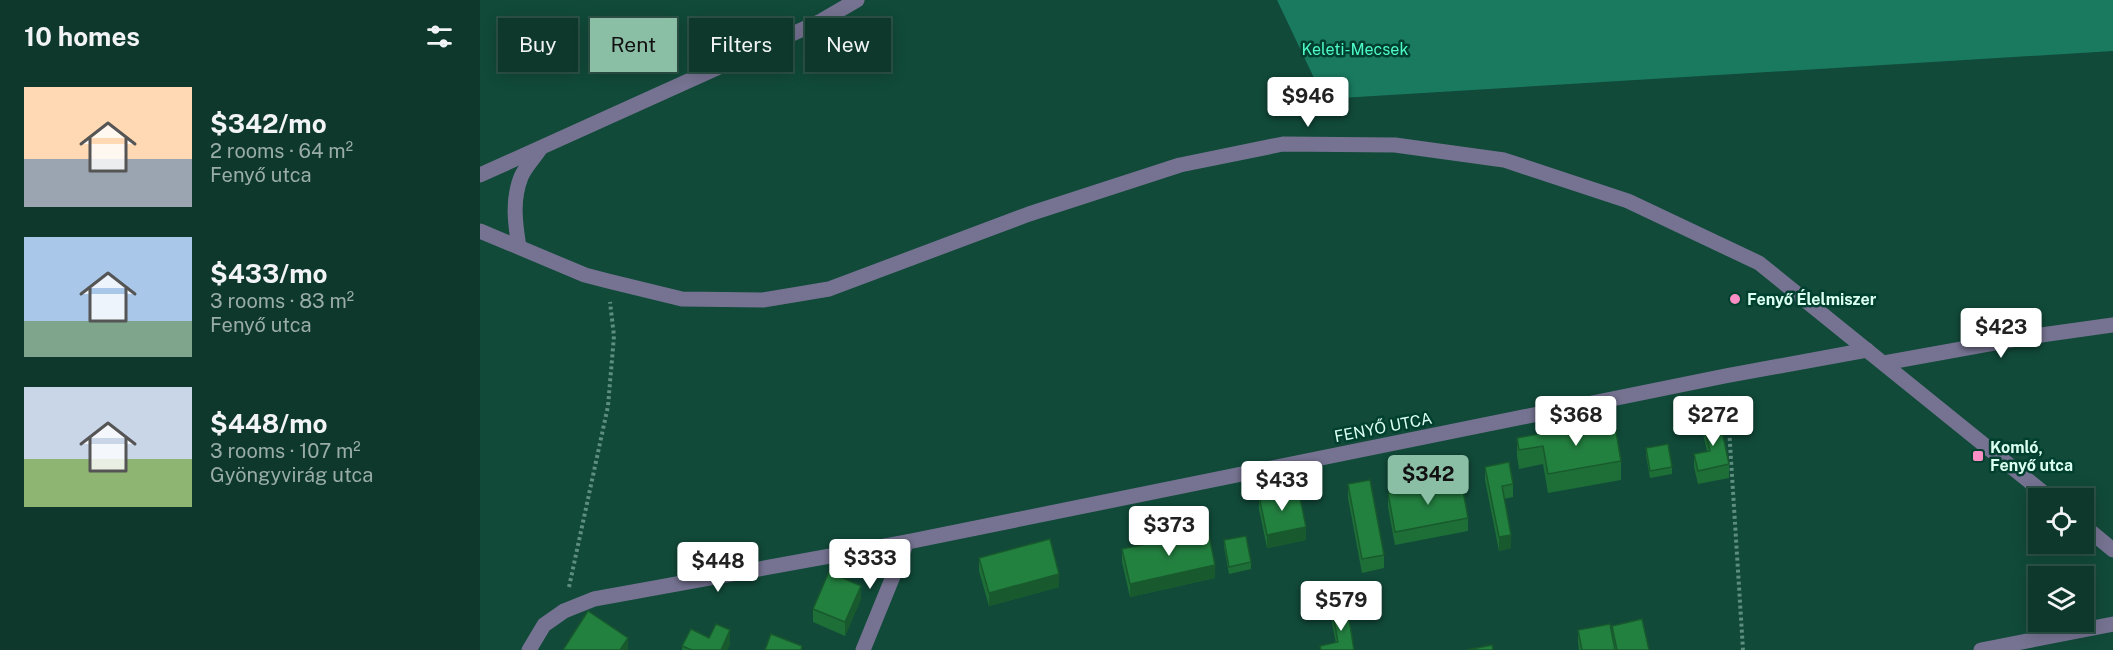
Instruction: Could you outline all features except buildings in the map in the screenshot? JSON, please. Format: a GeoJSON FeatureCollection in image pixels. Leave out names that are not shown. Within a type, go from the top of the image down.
{"type":"FeatureCollection","features":[{"type":"Feature","properties":{"kind":"street"},"geometry":{"type":"LineString","coordinates":[[480,176],[821,21],[857,0]]}},
{"type":"Feature","properties":{"kind":"street"},"geometry":{"type":"LineString","coordinates":[[480,231],[585,275],[608,281],[682,299],[763,300],[830,289],[1029,214],[1180,165],[1283,144],[1395,146],[1504,160],[1628,201],[1758,262],[2038,488]]}},
{"type":"Feature","properties":{"kind":"street"},"geometry":{"type":"LineString","coordinates":[[519,247],[514,219],[516,194],[522,175],[540,149]]}},
{"type":"Feature","properties":{"kind":"street"},"geometry":{"type":"LineString","coordinates":[[1884,363],[2034,336],[2113,325]]}},
{"type":"Feature","properties":{"kind":"street","name":"FENYŐ UTCA"},"geometry":{"type":"LineString","coordinates":[[529,650],[544,625],[564,611],[594,599],[907,542],[1725,376],[1867,350]]}},
{"type":"Feature","properties":{"kind":"street"},"geometry":{"type":"LineString","coordinates":[[2094,534],[2113,550]]}},
{"type":"Feature","properties":{"kind":"street"},"geometry":{"type":"LineString","coordinates":[[863,650],[907,542]]}},
{"type":"Feature","properties":{"kind":"street"},"geometry":{"type":"LineString","coordinates":[[1981,650],[2113,624]]}},
{"type":"Feature","properties":{"kind":"path"},"geometry":{"type":"LineString","coordinates":[[564,611],[608,406],[614,336],[608,281]]}},
{"type":"Feature","properties":{"kind":"path"},"geometry":{"type":"LineString","coordinates":[[1725,376],[1743,650]]}},
{"type":"Feature","properties":{"kind":"green space","name":"Keleti-Mecsek"},"geometry":{"type":"Polygon","coordinates":[[[1277,0],[2113,0],[2113,51],[1324,99],[1277,0]]]}},
{"type":"Feature","properties":{"kind":"place","name":"Fenyő Élelmiszer"},"geometry":{"type":"Point","coordinates":[1735,299]}},
{"type":"Feature","properties":{"kind":"place","name":"Komló, Fenyő utca"},"geometry":{"type":"Point","coordinates":[1978,456]}}]}
